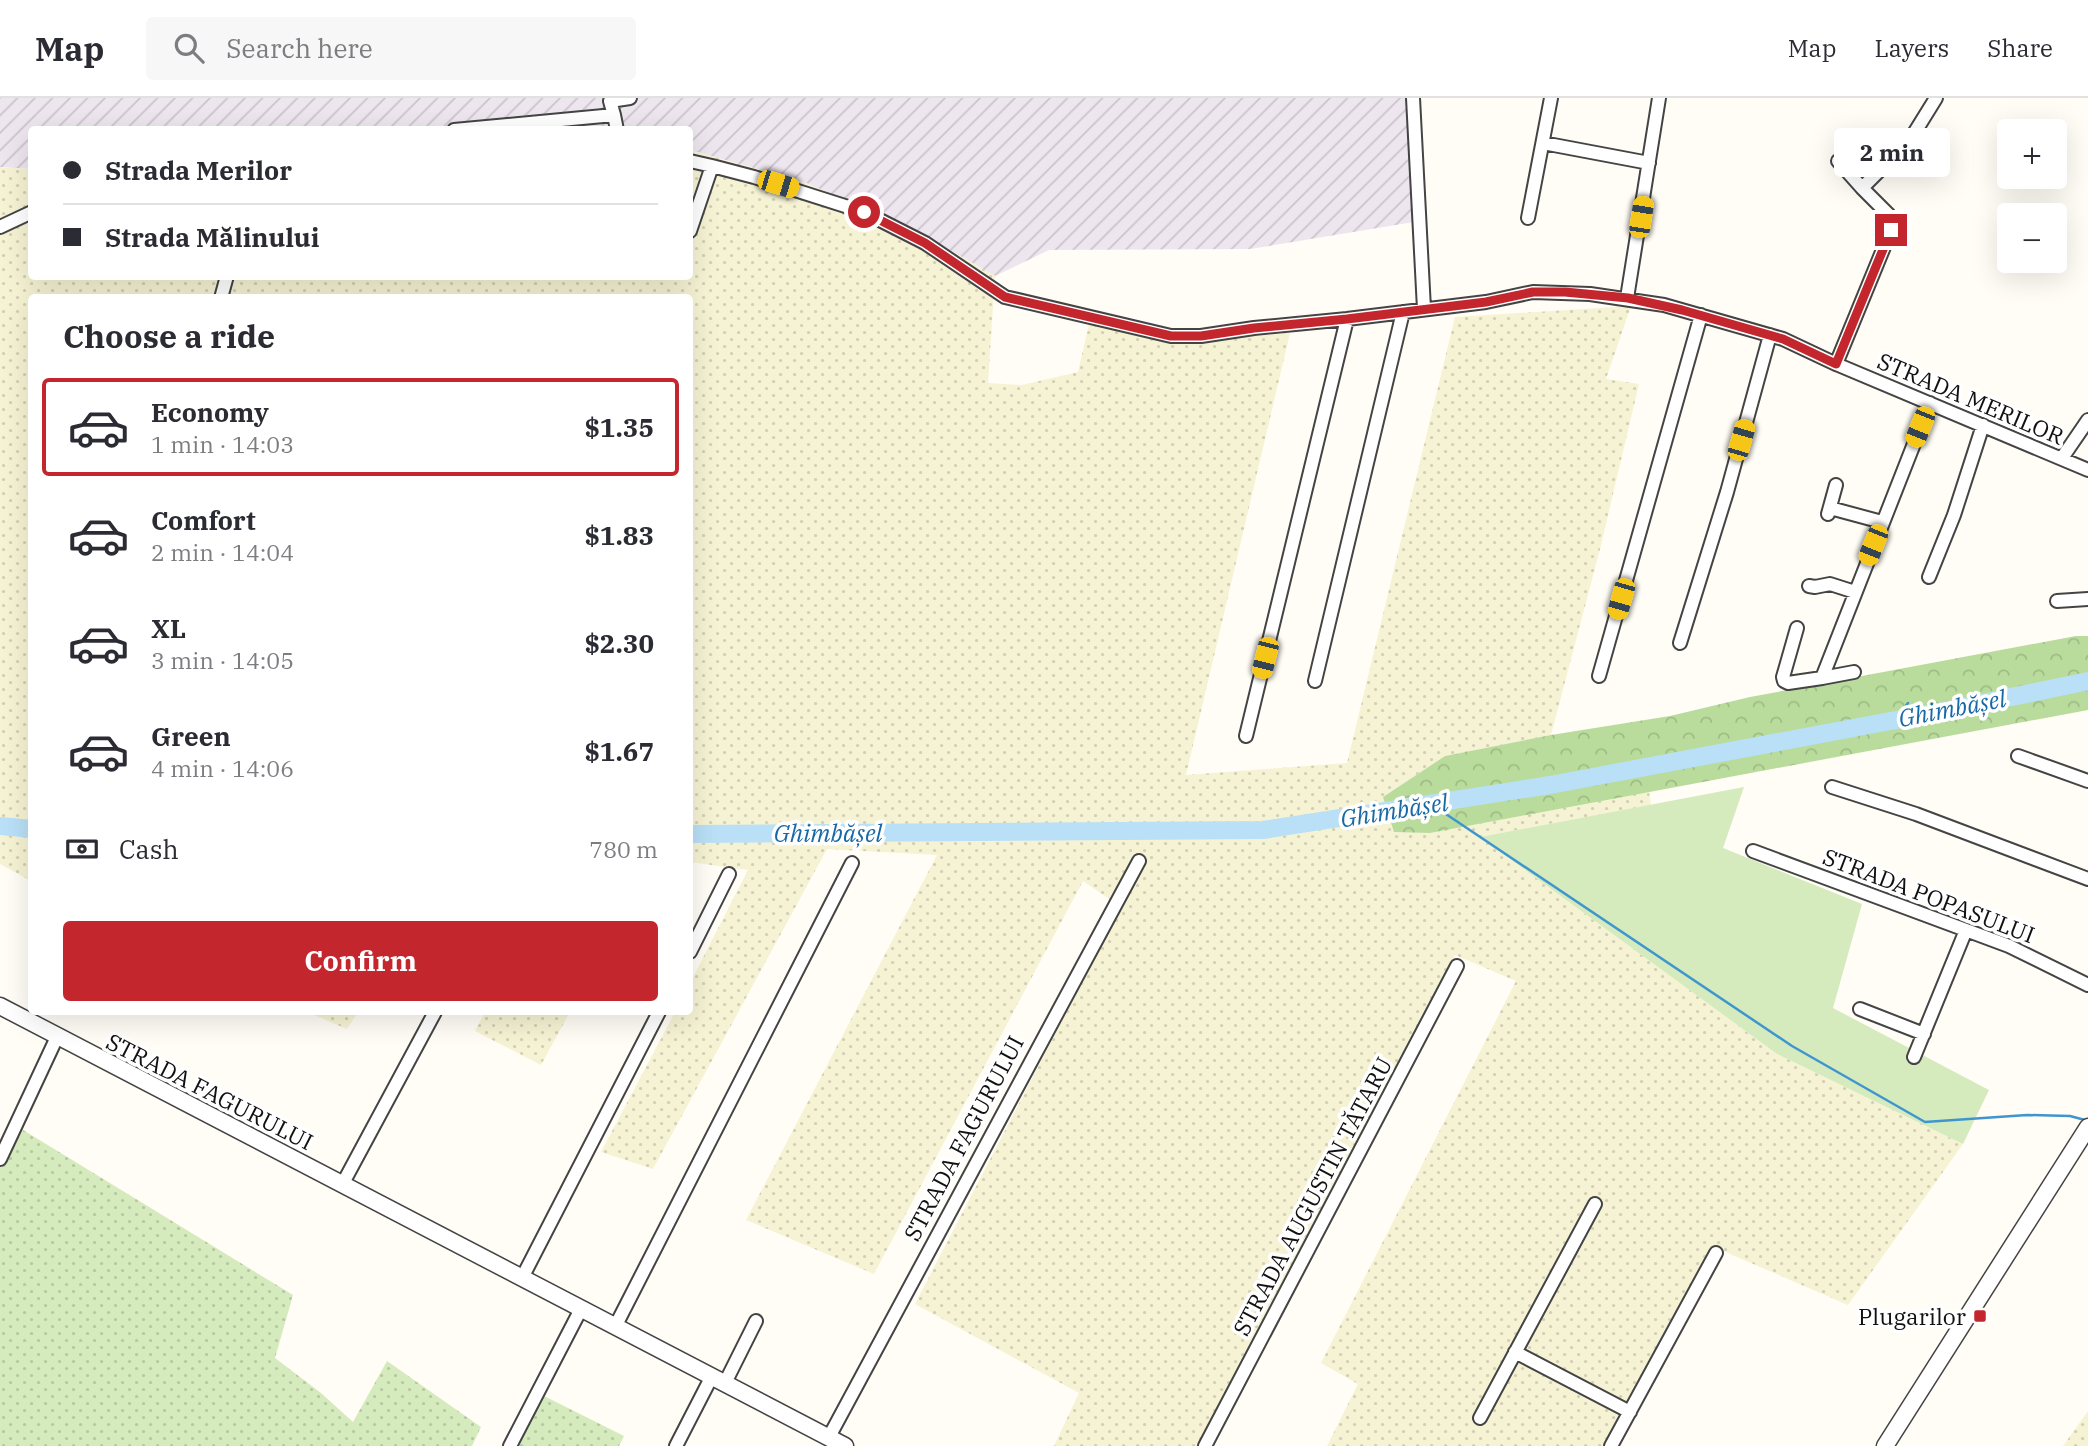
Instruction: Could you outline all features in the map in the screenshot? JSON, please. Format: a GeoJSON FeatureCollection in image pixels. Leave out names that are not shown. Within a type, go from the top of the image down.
{"type":"FeatureCollection","features":[{"type":"Feature","properties":{"kind":"street"},"geometry":{"type":"LineString","coordinates":[[616,126],[610,99],[630,98]]}},
{"type":"Feature","properties":{"kind":"street"},"geometry":{"type":"LineString","coordinates":[[1413,98],[1424,309]]}},
{"type":"Feature","properties":{"kind":"street"},"geometry":{"type":"LineString","coordinates":[[1528,218],[1551,98]]}},
{"type":"Feature","properties":{"kind":"street"},"geometry":{"type":"LineString","coordinates":[[1628,298],[1659,98]]}},
{"type":"Feature","properties":{"kind":"street"},"geometry":{"type":"LineString","coordinates":[[1862,188],[1910,140],[1936,98]]}},
{"type":"Feature","properties":{"kind":"street"},"geometry":{"type":"LineString","coordinates":[[497,126],[614,115]]}},
{"type":"Feature","properties":{"kind":"street"},"geometry":{"type":"LineString","coordinates":[[1543,144],[1649,163]]}},
{"type":"Feature","properties":{"kind":"street"},"geometry":{"type":"LineString","coordinates":[[1836,364],[1891,230],[1889,215],[1838,161]]}},
{"type":"Feature","properties":{"kind":"street","name":"STRADA MERILOR"},"geometry":{"type":"LineString","coordinates":[[693,162],[754,177],[864,212],[925,243],[998,293],[1015,300],[1180,337],[1486,302],[1533,292],[1628,298],[1701,315],[1783,339],[2088,470]]}},
{"type":"Feature","properties":{"kind":"street"},"geometry":{"type":"LineString","coordinates":[[693,221],[712,166]]}},
{"type":"Feature","properties":{"kind":"street"},"geometry":{"type":"LineString","coordinates":[[0,227],[28,214]]}},
{"type":"Feature","properties":{"kind":"street"},"geometry":{"type":"LineString","coordinates":[[1315,681],[1403,312]]}},
{"type":"Feature","properties":{"kind":"street"},"geometry":{"type":"LineString","coordinates":[[1599,676],[1701,315]]}},
{"type":"Feature","properties":{"kind":"street"},"geometry":{"type":"LineString","coordinates":[[1246,736],[1347,319]]}},
{"type":"Feature","properties":{"kind":"street"},"geometry":{"type":"LineString","coordinates":[[1680,643],[1727,492],[1770,335]]}},
{"type":"Feature","properties":{"kind":"street"},"geometry":{"type":"LineString","coordinates":[[1822,678],[1930,403]]}},
{"type":"Feature","properties":{"kind":"street"},"geometry":{"type":"LineString","coordinates":[[2062,458],[2088,420]]}},
{"type":"Feature","properties":{"kind":"street"},"geometry":{"type":"LineString","coordinates":[[1929,577],[1954,515],[1983,425]]}},
{"type":"Feature","properties":{"kind":"street"},"geometry":{"type":"LineString","coordinates":[[1836,485],[1829,511],[1882,522]]}},
{"type":"Feature","properties":{"kind":"street"},"geometry":{"type":"LineString","coordinates":[[1809,586],[1830,584],[1854,592]]}},
{"type":"Feature","properties":{"kind":"street"},"geometry":{"type":"LineString","coordinates":[[2057,601],[2088,599]]}},
{"type":"Feature","properties":{"kind":"street"},"geometry":{"type":"LineString","coordinates":[[1797,628],[1784,681],[1854,672]]}},
{"type":"Feature","properties":{"kind":"street"},"geometry":{"type":"LineString","coordinates":[[2018,756],[2088,781]]}},
{"type":"Feature","properties":{"kind":"street"},"geometry":{"type":"LineString","coordinates":[[1832,787],[1916,814],[2088,879]]}},
{"type":"Feature","properties":{"kind":"street","name":"STRADA POPASULUI"},"geometry":{"type":"LineString","coordinates":[[1753,851],[2030,955],[2088,985]]}},
{"type":"Feature","properties":{"kind":"street","name":"STRADA FAGURULUI"},"geometry":{"type":"LineString","coordinates":[[829,1437],[1139,861]]}},
{"type":"Feature","properties":{"kind":"street"},"geometry":{"type":"LineString","coordinates":[[615,1327],[852,863]]}},
{"type":"Feature","properties":{"kind":"street"},"geometry":{"type":"LineString","coordinates":[[693,946],[730,874]]}},
{"type":"Feature","properties":{"kind":"street"},"geometry":{"type":"LineString","coordinates":[[1914,1057],[1966,930]]}},
{"type":"Feature","properties":{"kind":"street","name":"STRADA AUGUSTIN TĂTARU"},"geometry":{"type":"LineString","coordinates":[[1205,1446],[1457,966]]}},
{"type":"Feature","properties":{"kind":"street","name":"STRADA FAGURULUI"},"geometry":{"type":"LineString","coordinates":[[0,1006],[845,1446]]}},
{"type":"Feature","properties":{"kind":"street"},"geometry":{"type":"LineString","coordinates":[[1860,1009],[1924,1034]]}},
{"type":"Feature","properties":{"kind":"street"},"geometry":{"type":"LineString","coordinates":[[342,1185],[433,1015]]}},
{"type":"Feature","properties":{"kind":"street"},"geometry":{"type":"LineString","coordinates":[[522,1278],[657,1015]]}},
{"type":"Feature","properties":{"kind":"street"},"geometry":{"type":"LineString","coordinates":[[0,1159],[57,1037]]}},
{"type":"Feature","properties":{"kind":"street"},"geometry":{"type":"LineString","coordinates":[[1885,1446],[2087,1130]]}},
{"type":"Feature","properties":{"kind":"street"},"geometry":{"type":"LineString","coordinates":[[1480,1418],[1595,1204]]}},
{"type":"Feature","properties":{"kind":"street"},"geometry":{"type":"LineString","coordinates":[[1611,1446],[1716,1253]]}},
{"type":"Feature","properties":{"kind":"street"},"geometry":{"type":"LineString","coordinates":[[510,1446],[581,1308]]}},
{"type":"Feature","properties":{"kind":"street"},"geometry":{"type":"LineString","coordinates":[[676,1446],[756,1321]]}},
{"type":"Feature","properties":{"kind":"street"},"geometry":{"type":"LineString","coordinates":[[1515,1352],[1630,1412]]}},
{"type":"Feature","properties":{"kind":"shaded area"},"geometry":{"type":"Polygon","coordinates":[[[0,98],[1409,98],[1414,222],[1250,249],[1049,250],[995,276],[913,229],[806,183],[693,151],[693,126],[28,126],[28,169],[0,167],[0,98]]]}},
{"type":"Feature","properties":{"kind":"shaded area"},"geometry":{"type":"Polygon","coordinates":[[[693,151],[806,183],[913,229],[995,276],[988,383],[1022,385],[1078,372],[1090,320],[1176,343],[1290,333],[1186,775],[1347,763],[1455,317],[1631,306],[1606,379],[1639,384],[1600,549],[1551,735],[1445,756],[1383,797],[1430,833],[1649,791],[1651,805],[1480,837],[1777,1054],[1963,1144],[1848,1305],[1721,1250],[1615,1446],[1327,1446],[1358,1384],[1321,1363],[1516,981],[1455,955],[1198,1446],[1054,1446],[1079,1393],[915,1304],[1121,907],[1083,881],[874,1274],[746,1220],[937,855],[827,849],[653,1169],[601,1152],[673,1015],[693,1015],[693,977],[748,870],[693,862],[693,294],[28,294],[28,879],[0,864],[0,167],[28,169],[28,280],[693,280],[693,151]]]}},
{"type":"Feature","properties":{"kind":"shaded area"},"geometry":{"type":"Polygon","coordinates":[[[314,1015],[356,1015],[347,1029],[314,1015]]]}},
{"type":"Feature","properties":{"kind":"shaded area"},"geometry":{"type":"Polygon","coordinates":[[[483,1015],[568,1015],[541,1065],[475,1031],[483,1015]]]}},
{"type":"Feature","properties":{"kind":"shaded area"},"geometry":{"type":"Polygon","coordinates":[[[2088,1411],[2088,1446],[2063,1446],[2088,1411]]]}},
{"type":"Feature","properties":{"kind":"green space"},"geometry":{"type":"Polygon","coordinates":[[[2076,636],[2088,636],[2088,710],[1430,833],[1394,832],[1383,797],[1445,756],[1551,735],[1670,716],[1750,697],[2076,636]]]}},
{"type":"Feature","properties":{"kind":"green space"},"geometry":{"type":"Polygon","coordinates":[[[1744,787],[1723,848],[1862,904],[1833,1008],[1989,1090],[1963,1144],[1777,1054],[1480,837],[1744,787]]]}},
{"type":"Feature","properties":{"kind":"green space"},"geometry":{"type":"Polygon","coordinates":[[[15,1125],[293,1295],[275,1358],[321,1393],[353,1422],[387,1361],[481,1427],[472,1446],[0,1446],[0,1159],[15,1125]]]}},
{"type":"Feature","properties":{"kind":"green space"},"geometry":{"type":"Polygon","coordinates":[[[542,1395],[624,1436],[619,1446],[516,1446],[542,1395]]]}},
{"type":"Feature","properties":{"kind":"waterway","name":"Ghimbășel"},"geometry":{"type":"LineString","coordinates":[[693,834],[1263,830],[1550,785],[2088,681]]}},
{"type":"Feature","properties":{"kind":"waterway"},"geometry":{"type":"LineString","coordinates":[[1894,720],[1908,703]]}},
{"type":"Feature","properties":{"kind":"waterway"},"geometry":{"type":"LineString","coordinates":[[1431,804],[1792,1046],[1925,1122],[2027,1115],[2070,1116],[2085,1120]]}},
{"type":"Feature","properties":{"kind":"waterway","name":"Ghimbășel"},"geometry":{"type":"LineString","coordinates":[[0,826],[28,829]]}},
{"type":"Feature","properties":{"kind":"place","name":"Plugarilor"},"geometry":{"type":"Point","coordinates":[1980,1316]}},
{"type":"Feature","properties":{"kind":"route"},"geometry":{"type":"LineString","coordinates":[[864,212],[925,243],[1005,297],[1171,336],[1201,336],[1347,319],[1486,302],[1533,292],[1565,292],[1628,298],[1664,305],[1783,339],[1836,364],[1891,230]]}}]}
